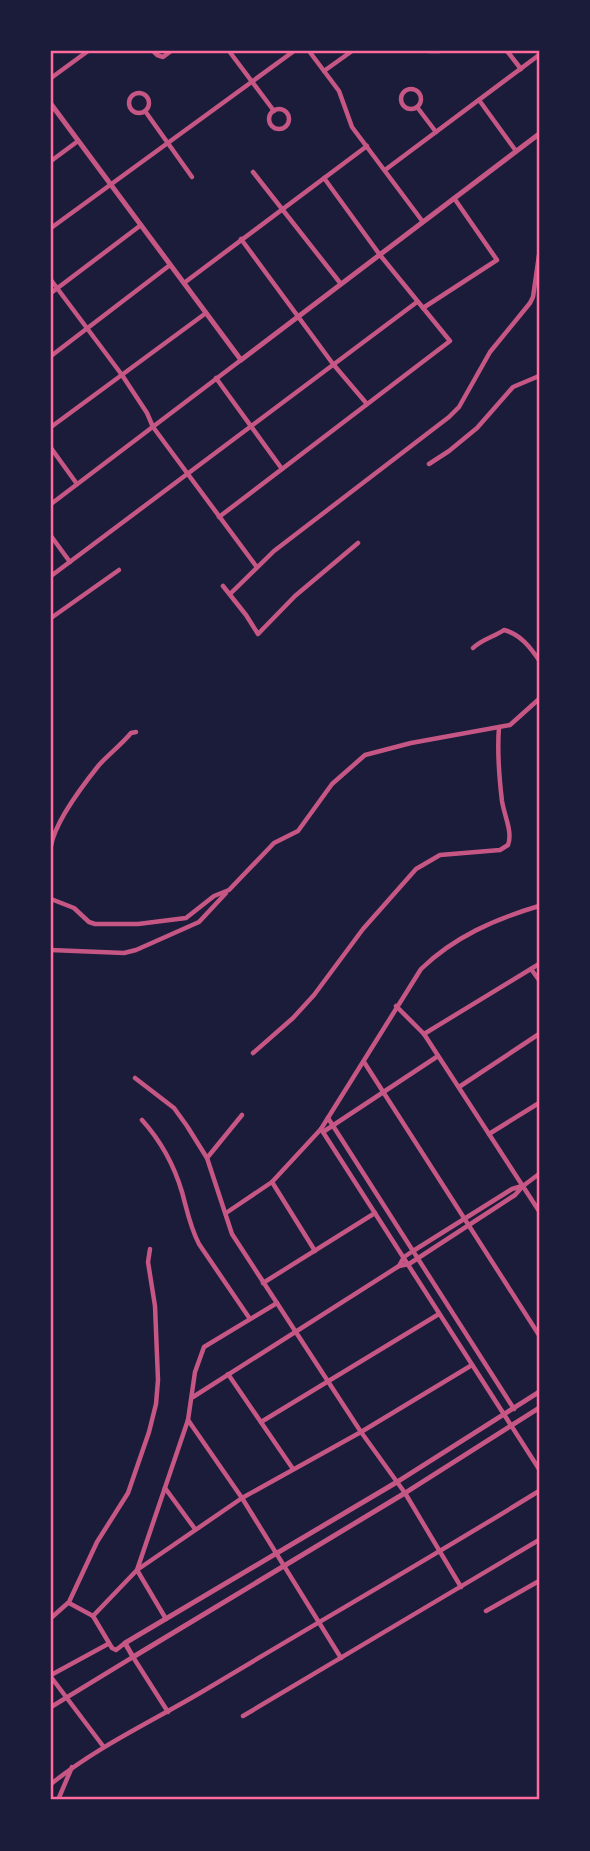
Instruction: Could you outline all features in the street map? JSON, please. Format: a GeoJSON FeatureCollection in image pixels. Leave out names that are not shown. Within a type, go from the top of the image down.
{"type":"FeatureCollection","features":[{"type":"Feature","properties":{"kind":"street"},"geometry":{"type":"LineString","coordinates":[[51,78],[89,51]]}},
{"type":"Feature","properties":{"kind":"street"},"geometry":{"type":"LineString","coordinates":[[153,51],[163,57],[171,51]]}},
{"type":"Feature","properties":{"kind":"street"},"geometry":{"type":"LineString","coordinates":[[229,51],[274,111]]}},
{"type":"Feature","properties":{"kind":"street"},"geometry":{"type":"LineString","coordinates":[[51,228],[293,51]]}},
{"type":"Feature","properties":{"kind":"street"},"geometry":{"type":"LineString","coordinates":[[309,51],[339,91],[352,127],[423,222]]}},
{"type":"Feature","properties":{"kind":"street"},"geometry":{"type":"LineString","coordinates":[[324,71],[352,51]]}},
{"type":"Feature","properties":{"kind":"street"},"geometry":{"type":"LineString","coordinates":[[429,51],[439,51]]}},
{"type":"Feature","properties":{"kind":"street"},"geometry":{"type":"LineString","coordinates":[[507,51],[521,69]]}},
{"type":"Feature","properties":{"kind":"street"},"geometry":{"type":"LineString","coordinates":[[385,170],[539,55]]}},
{"type":"Feature","properties":{"kind":"street"},"geometry":{"type":"LineString","coordinates":[[413,89],[419,93],[421,102],[417,107],[405,107],[402,102],[404,92],[413,89]]}},
{"type":"Feature","properties":{"kind":"street"},"geometry":{"type":"LineString","coordinates":[[134,94],[143,94],[148,99],[145,111],[135,112],[130,108],[129,102],[134,94]]}},
{"type":"Feature","properties":{"kind":"street"},"geometry":{"type":"LineString","coordinates":[[479,100],[516,151]]}},
{"type":"Feature","properties":{"kind":"street"},"geometry":{"type":"LineString","coordinates":[[51,104],[241,360]]}},
{"type":"Feature","properties":{"kind":"street"},"geometry":{"type":"LineString","coordinates":[[417,107],[436,132]]}},
{"type":"Feature","properties":{"kind":"street"},"geometry":{"type":"LineString","coordinates":[[280,109],[289,117],[286,126],[281,129],[272,125],[270,119],[274,111],[280,109]]}},
{"type":"Feature","properties":{"kind":"street"},"geometry":{"type":"LineString","coordinates":[[145,111],[192,177]]}},
{"type":"Feature","properties":{"kind":"street"},"geometry":{"type":"LineString","coordinates":[[51,504],[539,134]]}},
{"type":"Feature","properties":{"kind":"street"},"geometry":{"type":"LineString","coordinates":[[51,161],[78,141]]}},
{"type":"Feature","properties":{"kind":"street"},"geometry":{"type":"LineString","coordinates":[[184,283],[366,146]]}},
{"type":"Feature","properties":{"kind":"street"},"geometry":{"type":"LineString","coordinates":[[253,172],[341,284]]}},
{"type":"Feature","properties":{"kind":"street"},"geometry":{"type":"LineString","coordinates":[[219,517],[450,341],[380,255],[324,178]]}},
{"type":"Feature","properties":{"kind":"street"},"geometry":{"type":"LineString","coordinates":[[423,308],[497,260],[454,198]]}},
{"type":"Feature","properties":{"kind":"street"},"geometry":{"type":"LineString","coordinates":[[51,293],[141,225]]}},
{"type":"Feature","properties":{"kind":"street"},"geometry":{"type":"LineString","coordinates":[[241,239],[333,363],[367,404]]}},
{"type":"Feature","properties":{"kind":"street"},"geometry":{"type":"LineString","coordinates":[[230,594],[256,566],[459,407],[490,352],[536,298],[539,255]]}},
{"type":"Feature","properties":{"kind":"street"},"geometry":{"type":"LineString","coordinates":[[51,356],[170,265]]}},
{"type":"Feature","properties":{"kind":"street"},"geometry":{"type":"LineString","coordinates":[[51,280],[121,375],[153,426],[256,566]]}},
{"type":"Feature","properties":{"kind":"street"},"geometry":{"type":"LineString","coordinates":[[51,576],[417,302]]}},
{"type":"Feature","properties":{"kind":"street"},"geometry":{"type":"LineString","coordinates":[[51,427],[206,313]]}},
{"type":"Feature","properties":{"kind":"street"},"geometry":{"type":"LineString","coordinates":[[429,464],[449,452],[477,428],[513,387],[539,376]]}},
{"type":"Feature","properties":{"kind":"street"},"geometry":{"type":"LineString","coordinates":[[216,378],[282,469]]}},
{"type":"Feature","properties":{"kind":"street"},"geometry":{"type":"LineString","coordinates":[[51,448],[77,484]]}},
{"type":"Feature","properties":{"kind":"street"},"geometry":{"type":"LineString","coordinates":[[51,537],[70,562]]}},
{"type":"Feature","properties":{"kind":"street"},"geometry":{"type":"LineString","coordinates":[[223,586],[258,634],[295,596],[358,542]]}},
{"type":"Feature","properties":{"kind":"street"},"geometry":{"type":"LineString","coordinates":[[51,618],[119,570]]}},
{"type":"Feature","properties":{"kind":"street"},"geometry":{"type":"LineString","coordinates":[[473,648],[480,641],[504,630],[512,632],[527,644],[539,660]]}},
{"type":"Feature","properties":{"kind":"street"},"geometry":{"type":"LineString","coordinates":[[51,950],[124,953],[198,922],[274,843],[298,831],[332,784],[365,755],[516,722],[539,699]]}},
{"type":"Feature","properties":{"kind":"street"},"geometry":{"type":"LineString","coordinates":[[253,1053],[307,1003],[363,929],[416,869],[440,855],[500,850],[508,845],[510,841],[497,748],[499,727]]}},
{"type":"Feature","properties":{"kind":"street"},"geometry":{"type":"LineString","coordinates":[[51,846],[59,823],[97,767],[131,733],[136,732]]}},
{"type":"Feature","properties":{"kind":"street"},"geometry":{"type":"LineString","coordinates":[[51,899],[74,908],[89,922],[138,924],[186,918],[214,896],[229,890]]}},
{"type":"Feature","properties":{"kind":"street"},"geometry":{"type":"LineString","coordinates":[[226,1213],[272,1182],[322,1130],[421,968],[440,950],[479,928],[539,906]]}},
{"type":"Feature","properties":{"kind":"street"},"geometry":{"type":"LineString","coordinates":[[424,1034],[539,964]]}},
{"type":"Feature","properties":{"kind":"street"},"geometry":{"type":"LineString","coordinates":[[531,969],[539,980]]}},
{"type":"Feature","properties":{"kind":"street"},"geometry":{"type":"LineString","coordinates":[[397,1006],[424,1034],[539,1212]]}},
{"type":"Feature","properties":{"kind":"street"},"geometry":{"type":"LineString","coordinates":[[459,1087],[539,1034]]}},
{"type":"Feature","properties":{"kind":"street"},"geometry":{"type":"LineString","coordinates":[[322,1130],[333,1126],[438,1056]]}},
{"type":"Feature","properties":{"kind":"street"},"geometry":{"type":"LineString","coordinates":[[364,1062],[539,1335]]}},
{"type":"Feature","properties":{"kind":"street"},"geometry":{"type":"LineString","coordinates":[[135,1078],[174,1108],[207,1158],[232,1234],[361,1432],[405,1493],[461,1587]]}},
{"type":"Feature","properties":{"kind":"street"},"geometry":{"type":"LineString","coordinates":[[489,1134],[539,1102]]}},
{"type":"Feature","properties":{"kind":"street"},"geometry":{"type":"LineString","coordinates":[[207,1158],[242,1115]]}},
{"type":"Feature","properties":{"kind":"street"},"geometry":{"type":"LineString","coordinates":[[328,1118],[514,1409]]}},
{"type":"Feature","properties":{"kind":"street"},"geometry":{"type":"LineString","coordinates":[[142,1120],[172,1165],[192,1231],[199,1244],[250,1319]]}},
{"type":"Feature","properties":{"kind":"street"},"geometry":{"type":"LineString","coordinates":[[322,1130],[539,1469]]}},
{"type":"Feature","properties":{"kind":"street"},"geometry":{"type":"LineString","coordinates":[[193,1398],[399,1266],[409,1264],[515,1195],[539,1174]]}},
{"type":"Feature","properties":{"kind":"street"},"geometry":{"type":"LineString","coordinates":[[272,1182],[315,1251]]}},
{"type":"Feature","properties":{"kind":"street"},"geometry":{"type":"LineString","coordinates":[[399,1266],[404,1257],[413,1251],[512,1189],[523,1186]]}},
{"type":"Feature","properties":{"kind":"street"},"geometry":{"type":"LineString","coordinates":[[263,1283],[375,1213]]}},
{"type":"Feature","properties":{"kind":"street"},"geometry":{"type":"LineString","coordinates":[[51,1618],[69,1602],[97,1542],[128,1493],[156,1404],[158,1380],[155,1306],[148,1262],[150,1249]]}},
{"type":"Feature","properties":{"kind":"street"},"geometry":{"type":"LineString","coordinates":[[166,1619],[137,1570],[188,1420],[197,1365],[204,1347],[277,1303]]}},
{"type":"Feature","properties":{"kind":"street"},"geometry":{"type":"LineString","coordinates":[[261,1423],[439,1314]]}},
{"type":"Feature","properties":{"kind":"street"},"geometry":{"type":"LineString","coordinates":[[93,1616],[137,1570],[195,1529],[243,1498],[361,1432],[472,1365]]}},
{"type":"Feature","properties":{"kind":"street"},"geometry":{"type":"LineString","coordinates":[[228,1374],[293,1469]]}},
{"type":"Feature","properties":{"kind":"street"},"geometry":{"type":"LineString","coordinates":[[69,1602],[93,1616],[108,1644],[116,1650],[397,1482],[539,1392]]}},
{"type":"Feature","properties":{"kind":"street"},"geometry":{"type":"LineString","coordinates":[[51,1707],[405,1493],[539,1408]]}},
{"type":"Feature","properties":{"kind":"street"},"geometry":{"type":"LineString","coordinates":[[188,1420],[243,1498],[341,1658]]}},
{"type":"Feature","properties":{"kind":"street"},"geometry":{"type":"LineString","coordinates":[[165,1488],[195,1529]]}},
{"type":"Feature","properties":{"kind":"street"},"geometry":{"type":"LineString","coordinates":[[51,1784],[103,1746],[168,1712],[539,1491]]}},
{"type":"Feature","properties":{"kind":"street"},"geometry":{"type":"LineString","coordinates":[[243,1716],[539,1540]]}},
{"type":"Feature","properties":{"kind":"street"},"geometry":{"type":"LineString","coordinates":[[486,1611],[539,1581]]}},
{"type":"Feature","properties":{"kind":"street"},"geometry":{"type":"LineString","coordinates":[[125,1643],[168,1712]]}},
{"type":"Feature","properties":{"kind":"street"},"geometry":{"type":"LineString","coordinates":[[103,1746],[51,1676],[108,1644]]}},
{"type":"Feature","properties":{"kind":"street"},"geometry":{"type":"LineString","coordinates":[[58,1800],[72,1767]]}}]}
